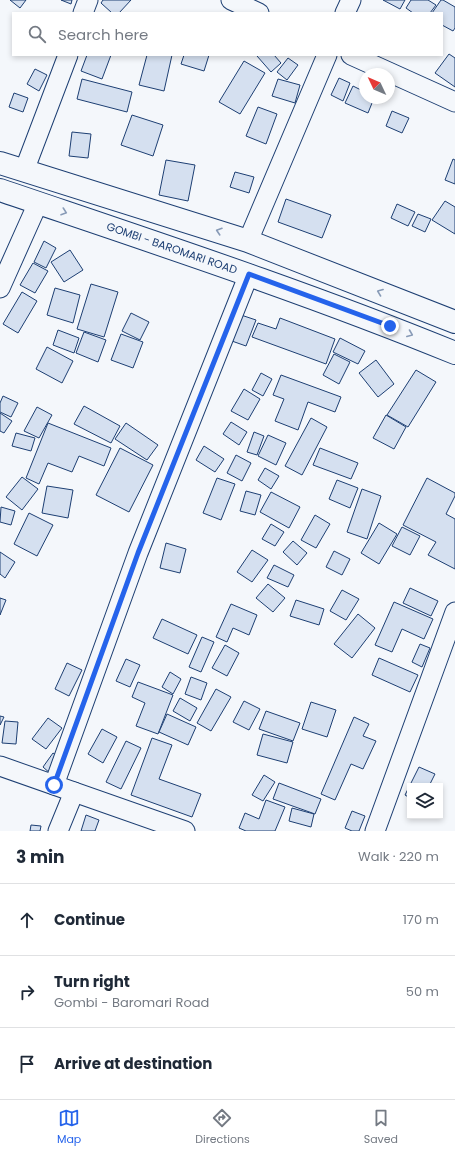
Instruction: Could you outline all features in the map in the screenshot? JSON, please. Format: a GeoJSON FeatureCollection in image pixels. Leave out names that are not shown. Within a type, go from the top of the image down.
{"type":"FeatureCollection","features":[{"type":"Feature","properties":{"kind":"main road"},"geometry":{"type":"LineString","coordinates":[[0,163],[248,242],[455,322]]}},
{"type":"Feature","properties":{"kind":"main road","name":"GOMBI - BAROMARI ROAD"},"geometry":{"type":"LineString","coordinates":[[0,190],[249,274],[390,326],[455,353]]}},
{"type":"Feature","properties":{"kind":"street"},"geometry":{"type":"LineString","coordinates":[[83,12],[88,0]]}},
{"type":"Feature","properties":{"kind":"street"},"geometry":{"type":"LineString","coordinates":[[231,0],[257,12]]}},
{"type":"Feature","properties":{"kind":"street"},"geometry":{"type":"LineString","coordinates":[[345,12],[351,0]]}},
{"type":"Feature","properties":{"kind":"street"},"geometry":{"type":"LineString","coordinates":[[24,171],[68,56]]}},
{"type":"Feature","properties":{"kind":"street"},"geometry":{"type":"LineString","coordinates":[[248,242],[327,56]]}},
{"type":"Feature","properties":{"kind":"street"},"geometry":{"type":"LineString","coordinates":[[353,56],[455,102]]}},
{"type":"Feature","properties":{"kind":"street"},"geometry":{"type":"LineString","coordinates":[[0,288],[38,203]]}},
{"type":"Feature","properties":{"kind":"street"},"geometry":{"type":"LineString","coordinates":[[54,785],[138,553],[249,274]]}},
{"type":"Feature","properties":{"kind":"street"},"geometry":{"type":"LineString","coordinates":[[375,831],[455,612]]}},
{"type":"Feature","properties":{"kind":"street"},"geometry":{"type":"LineString","coordinates":[[0,766],[185,831]]}},
{"type":"Feature","properties":{"kind":"street"},"geometry":{"type":"LineString","coordinates":[[58,831],[74,792]]}},
{"type":"Feature","properties":{"kind":"building"},"geometry":{"type":"Polygon","coordinates":[[[10,0],[26,0],[20,8],[10,0]]]}},
{"type":"Feature","properties":{"kind":"building"},"geometry":{"type":"Polygon","coordinates":[[[61,0],[72,0],[71,4],[61,0]]]}},
{"type":"Feature","properties":{"kind":"building"},"geometry":{"type":"Polygon","coordinates":[[[103,0],[131,0],[120,12],[111,12],[101,3],[103,0]]]}},
{"type":"Feature","properties":{"kind":"building"},"geometry":{"type":"Polygon","coordinates":[[[383,0],[405,0],[400,9],[383,0]]]}},
{"type":"Feature","properties":{"kind":"building"},"geometry":{"type":"Polygon","coordinates":[[[411,0],[428,0],[436,5],[431,12],[412,12],[406,8],[411,0]]]}},
{"type":"Feature","properties":{"kind":"building"},"geometry":{"type":"Polygon","coordinates":[[[441,0],[455,7],[455,28],[453,31],[443,26],[443,12],[433,12],[441,0]]]}},
{"type":"Feature","properties":{"kind":"building"},"geometry":{"type":"Polygon","coordinates":[[[449,54],[455,58],[455,87],[435,73],[449,54]]]}},
{"type":"Feature","properties":{"kind":"building"},"geometry":{"type":"Polygon","coordinates":[[[87,56],[111,56],[102,79],[81,71],[87,56]]]}},
{"type":"Feature","properties":{"kind":"building"},"geometry":{"type":"Polygon","coordinates":[[[147,56],[172,56],[164,91],[139,85],[147,56]]]}},
{"type":"Feature","properties":{"kind":"building"},"geometry":{"type":"Polygon","coordinates":[[[184,56],[209,56],[204,71],[181,64],[184,56]]]}},
{"type":"Feature","properties":{"kind":"building"},"geometry":{"type":"Polygon","coordinates":[[[257,56],[275,56],[281,63],[271,72],[257,56]]]}},
{"type":"Feature","properties":{"kind":"building"},"geometry":{"type":"Polygon","coordinates":[[[288,58],[298,65],[287,80],[277,72],[288,58]]]}},
{"type":"Feature","properties":{"kind":"building"},"geometry":{"type":"Polygon","coordinates":[[[244,61],[265,73],[240,114],[219,102],[244,61]]]}},
{"type":"Feature","properties":{"kind":"building"},"geometry":{"type":"Polygon","coordinates":[[[35,69],[47,75],[39,91],[27,84],[35,69]]]}},
{"type":"Feature","properties":{"kind":"building"},"geometry":{"type":"Polygon","coordinates":[[[339,78],[350,83],[343,101],[331,95],[339,78]]]}},
{"type":"Feature","properties":{"kind":"building"},"geometry":{"type":"Polygon","coordinates":[[[82,79],[132,92],[127,112],[77,99],[82,79]]]}},
{"type":"Feature","properties":{"kind":"building"},"geometry":{"type":"Polygon","coordinates":[[[278,79],[300,85],[295,103],[272,96],[278,79]]]}},
{"type":"Feature","properties":{"kind":"building"},"geometry":{"type":"Polygon","coordinates":[[[353,86],[359,89],[359,104],[372,104],[368,113],[345,103],[353,86]]]}},
{"type":"Feature","properties":{"kind":"building"},"geometry":{"type":"Polygon","coordinates":[[[14,93],[28,98],[23,112],[9,107],[14,93]]]}},
{"type":"Feature","properties":{"kind":"building"},"geometry":{"type":"Polygon","coordinates":[[[258,107],[277,114],[266,144],[246,136],[258,107]]]}},
{"type":"Feature","properties":{"kind":"building"},"geometry":{"type":"Polygon","coordinates":[[[392,111],[409,118],[402,133],[386,126],[392,111]]]}},
{"type":"Feature","properties":{"kind":"building"},"geometry":{"type":"Polygon","coordinates":[[[132,115],[163,125],[153,156],[121,145],[132,115]]]}},
{"type":"Feature","properties":{"kind":"building"},"geometry":{"type":"Polygon","coordinates":[[[72,132],[91,134],[88,158],[69,156],[72,132]]]}},
{"type":"Feature","properties":{"kind":"building"},"geometry":{"type":"Polygon","coordinates":[[[453,159],[455,160],[455,184],[445,180],[453,159]]]}},
{"type":"Feature","properties":{"kind":"building"},"geometry":{"type":"Polygon","coordinates":[[[166,160],[195,165],[188,201],[159,195],[166,160]]]}},
{"type":"Feature","properties":{"kind":"building"},"geometry":{"type":"Polygon","coordinates":[[[235,172],[254,177],[249,193],[230,187],[235,172]]]}},
{"type":"Feature","properties":{"kind":"building"},"geometry":{"type":"Polygon","coordinates":[[[286,199],[331,215],[322,238],[278,222],[286,199]]]}},
{"type":"Feature","properties":{"kind":"building"},"geometry":{"type":"Polygon","coordinates":[[[445,201],[455,207],[455,234],[432,220],[445,201]]]}},
{"type":"Feature","properties":{"kind":"building"},"geometry":{"type":"Polygon","coordinates":[[[397,204],[415,212],[408,226],[391,218],[397,204]]]}},
{"type":"Feature","properties":{"kind":"building"},"geometry":{"type":"Polygon","coordinates":[[[418,214],[431,219],[425,232],[412,226],[418,214]]]}},
{"type":"Feature","properties":{"kind":"building"},"geometry":{"type":"Polygon","coordinates":[[[44,241],[56,248],[46,268],[34,262],[44,241]]]}},
{"type":"Feature","properties":{"kind":"building"},"geometry":{"type":"Polygon","coordinates":[[[70,250],[83,270],[64,282],[51,262],[70,250]]]}},
{"type":"Feature","properties":{"kind":"building"},"geometry":{"type":"Polygon","coordinates":[[[33,263],[48,271],[35,293],[20,285],[33,263]]]}},
{"type":"Feature","properties":{"kind":"building"},"geometry":{"type":"Polygon","coordinates":[[[91,284],[118,292],[104,337],[77,329],[91,284]]]}},
{"type":"Feature","properties":{"kind":"building"},"geometry":{"type":"Polygon","coordinates":[[[55,288],[80,295],[73,323],[47,315],[55,288]]]}},
{"type":"Feature","properties":{"kind":"building"},"geometry":{"type":"Polygon","coordinates":[[[22,292],[37,301],[18,333],[3,324],[22,292]]]}},
{"type":"Feature","properties":{"kind":"building"},"geometry":{"type":"Polygon","coordinates":[[[131,313],[149,322],[140,340],[122,331],[131,313]]]}},
{"type":"Feature","properties":{"kind":"building"},"geometry":{"type":"Polygon","coordinates":[[[238,314],[256,320],[246,346],[229,340],[238,314]]]}},
{"type":"Feature","properties":{"kind":"building"},"geometry":{"type":"Polygon","coordinates":[[[280,318],[335,339],[326,364],[252,337],[258,323],[276,329],[280,318]]]}},
{"type":"Feature","properties":{"kind":"building"},"geometry":{"type":"Polygon","coordinates":[[[58,330],[79,338],[74,353],[53,345],[58,330]]]}},
{"type":"Feature","properties":{"kind":"building"},"geometry":{"type":"Polygon","coordinates":[[[84,332],[106,340],[98,362],[76,353],[84,332]]]}},
{"type":"Feature","properties":{"kind":"building"},"geometry":{"type":"Polygon","coordinates":[[[121,334],[143,342],[133,368],[111,360],[121,334]]]}},
{"type":"Feature","properties":{"kind":"building"},"geometry":{"type":"Polygon","coordinates":[[[340,338],[365,351],[358,364],[333,352],[340,338]]]}},
{"type":"Feature","properties":{"kind":"building"},"geometry":{"type":"Polygon","coordinates":[[[47,347],[73,361],[62,383],[36,369],[47,347]]]}},
{"type":"Feature","properties":{"kind":"building"},"geometry":{"type":"Polygon","coordinates":[[[334,354],[350,362],[339,384],[323,375],[334,354]]]}},
{"type":"Feature","properties":{"kind":"building"},"geometry":{"type":"Polygon","coordinates":[[[376,360],[394,384],[378,397],[359,373],[376,360]]]}},
{"type":"Feature","properties":{"kind":"building"},"geometry":{"type":"Polygon","coordinates":[[[416,370],[436,382],[408,427],[387,415],[416,370]]]}},
{"type":"Feature","properties":{"kind":"building"},"geometry":{"type":"Polygon","coordinates":[[[261,373],[272,379],[263,396],[252,390],[261,373]]]}},
{"type":"Feature","properties":{"kind":"building"},"geometry":{"type":"Polygon","coordinates":[[[281,375],[341,397],[335,412],[308,402],[298,430],[275,421],[284,399],[273,395],[281,375]]]}},
{"type":"Feature","properties":{"kind":"building"},"geometry":{"type":"Polygon","coordinates":[[[244,389],[260,399],[248,420],[231,411],[244,389]]]}},
{"type":"Feature","properties":{"kind":"building"},"geometry":{"type":"Polygon","coordinates":[[[3,396],[18,403],[11,417],[0,412],[0,403],[3,396]]]}},
{"type":"Feature","properties":{"kind":"building"},"geometry":{"type":"Polygon","coordinates":[[[84,406],[120,426],[111,443],[74,424],[84,406]]]}},
{"type":"Feature","properties":{"kind":"building"},"geometry":{"type":"Polygon","coordinates":[[[37,407],[52,415],[39,438],[24,431],[37,407]]]}},
{"type":"Feature","properties":{"kind":"building"},"geometry":{"type":"Polygon","coordinates":[[[0,413],[12,421],[4,433],[0,431],[0,413]]]}},
{"type":"Feature","properties":{"kind":"building"},"geometry":{"type":"Polygon","coordinates":[[[386,415],[406,427],[394,449],[373,438],[386,415]]]}},
{"type":"Feature","properties":{"kind":"building"},"geometry":{"type":"Polygon","coordinates":[[[311,418],[327,427],[302,475],[285,466],[311,418]]]}},
{"type":"Feature","properties":{"kind":"building"},"geometry":{"type":"Polygon","coordinates":[[[231,422],[247,432],[239,445],[223,434],[231,422]]]}},
{"type":"Feature","properties":{"kind":"building"},"geometry":{"type":"Polygon","coordinates":[[[48,423],[111,448],[104,466],[79,456],[72,472],[48,463],[39,484],[26,478],[48,423]]]}},
{"type":"Feature","properties":{"kind":"building"},"geometry":{"type":"Polygon","coordinates":[[[126,423],[158,445],[147,460],[115,439],[126,423]]]}},
{"type":"Feature","properties":{"kind":"building"},"geometry":{"type":"Polygon","coordinates":[[[254,432],[264,436],[257,455],[247,452],[254,432]]]}},
{"type":"Feature","properties":{"kind":"building"},"geometry":{"type":"Polygon","coordinates":[[[16,433],[35,438],[31,451],[12,446],[16,433]]]}},
{"type":"Feature","properties":{"kind":"building"},"geometry":{"type":"Polygon","coordinates":[[[268,435],[286,443],[276,465],[258,456],[268,435]]]}},
{"type":"Feature","properties":{"kind":"building"},"geometry":{"type":"Polygon","coordinates":[[[204,446],[224,459],[215,472],[196,460],[204,446]]]}},
{"type":"Feature","properties":{"kind":"building"},"geometry":{"type":"Polygon","coordinates":[[[120,448],[153,465],[129,512],[96,495],[120,448]]]}},
{"type":"Feature","properties":{"kind":"building"},"geometry":{"type":"Polygon","coordinates":[[[320,448],[358,463],[351,479],[313,465],[320,448]]]}},
{"type":"Feature","properties":{"kind":"building"},"geometry":{"type":"Polygon","coordinates":[[[236,455],[251,463],[242,481],[227,473],[236,455]]]}},
{"type":"Feature","properties":{"kind":"building"},"geometry":{"type":"Polygon","coordinates":[[[265,468],[279,476],[271,489],[258,480],[265,468]]]}},
{"type":"Feature","properties":{"kind":"building"},"geometry":{"type":"Polygon","coordinates":[[[22,477],[38,489],[22,510],[6,497],[22,477]]]}},
{"type":"Feature","properties":{"kind":"building"},"geometry":{"type":"Polygon","coordinates":[[[217,478],[235,484],[221,520],[203,513],[217,478]]]}},
{"type":"Feature","properties":{"kind":"building"},"geometry":{"type":"Polygon","coordinates":[[[427,478],[455,493],[446,514],[455,519],[455,569],[428,555],[436,542],[403,525],[427,478]]]}},
{"type":"Feature","properties":{"kind":"building"},"geometry":{"type":"Polygon","coordinates":[[[337,480],[358,488],[350,508],[329,499],[337,480]]]}},
{"type":"Feature","properties":{"kind":"building"},"geometry":{"type":"Polygon","coordinates":[[[47,486],[73,490],[68,518],[42,513],[47,486]]]}},
{"type":"Feature","properties":{"kind":"building"},"geometry":{"type":"Polygon","coordinates":[[[362,489],[381,496],[367,539],[347,532],[362,489]]]}},
{"type":"Feature","properties":{"kind":"building"},"geometry":{"type":"Polygon","coordinates":[[[246,491],[261,495],[255,515],[240,511],[246,491]]]}},
{"type":"Feature","properties":{"kind":"building"},"geometry":{"type":"Polygon","coordinates":[[[271,492],[300,507],[289,528],[260,512],[271,492]]]}},
{"type":"Feature","properties":{"kind":"building"},"geometry":{"type":"Polygon","coordinates":[[[1,507],[15,511],[11,525],[0,522],[1,507]]]}},
{"type":"Feature","properties":{"kind":"building"},"geometry":{"type":"Polygon","coordinates":[[[29,513],[53,525],[37,556],[14,544],[29,513]]]}},
{"type":"Feature","properties":{"kind":"building"},"geometry":{"type":"Polygon","coordinates":[[[315,515],[330,524],[316,548],[301,540],[315,515]]]}},
{"type":"Feature","properties":{"kind":"building"},"geometry":{"type":"Polygon","coordinates":[[[379,523],[397,534],[379,564],[361,553],[379,523]]]}},
{"type":"Feature","properties":{"kind":"building"},"geometry":{"type":"Polygon","coordinates":[[[271,524],[284,532],[275,546],[262,539],[271,524]]]}},
{"type":"Feature","properties":{"kind":"building"},"geometry":{"type":"Polygon","coordinates":[[[402,527],[420,536],[410,555],[392,546],[402,527]]]}},
{"type":"Feature","properties":{"kind":"building"},"geometry":{"type":"Polygon","coordinates":[[[293,541],[307,553],[297,565],[283,552],[293,541]]]}},
{"type":"Feature","properties":{"kind":"building"},"geometry":{"type":"Polygon","coordinates":[[[166,543],[186,549],[180,573],[160,568],[166,543]]]}},
{"type":"Feature","properties":{"kind":"building"},"geometry":{"type":"Polygon","coordinates":[[[252,550],[268,560],[252,582],[237,572],[252,550]]]}},
{"type":"Feature","properties":{"kind":"building"},"geometry":{"type":"Polygon","coordinates":[[[334,551],[350,559],[342,575],[326,567],[334,551]]]}},
{"type":"Feature","properties":{"kind":"building"},"geometry":{"type":"Polygon","coordinates":[[[0,552],[15,562],[5,578],[0,574],[0,552]]]}},
{"type":"Feature","properties":{"kind":"building"},"geometry":{"type":"Polygon","coordinates":[[[274,565],[294,575],[288,587],[267,578],[274,565]]]}},
{"type":"Feature","properties":{"kind":"building"},"geometry":{"type":"Polygon","coordinates":[[[268,584],[285,598],[273,612],[256,598],[268,584]]]}},
{"type":"Feature","properties":{"kind":"building"},"geometry":{"type":"Polygon","coordinates":[[[410,588],[438,601],[431,616],[403,603],[410,588]]]}},
{"type":"Feature","properties":{"kind":"building"},"geometry":{"type":"Polygon","coordinates":[[[342,590],[359,599],[346,620],[330,611],[342,590]]]}},
{"type":"Feature","properties":{"kind":"building"},"geometry":{"type":"Polygon","coordinates":[[[0,598],[6,600],[0,615],[0,598]]]}},
{"type":"Feature","properties":{"kind":"building"},"geometry":{"type":"Polygon","coordinates":[[[296,600],[324,609],[319,625],[290,616],[296,600]]]}},
{"type":"Feature","properties":{"kind":"building"},"geometry":{"type":"Polygon","coordinates":[[[394,602],[433,619],[424,639],[402,629],[392,652],[375,645],[394,602]]]}},
{"type":"Feature","properties":{"kind":"building"},"geometry":{"type":"Polygon","coordinates":[[[231,604],[257,615],[249,635],[233,628],[227,642],[216,637],[231,604]]]}},
{"type":"Feature","properties":{"kind":"building"},"geometry":{"type":"Polygon","coordinates":[[[358,614],[375,628],[352,658],[334,644],[358,614]]]}},
{"type":"Feature","properties":{"kind":"building"},"geometry":{"type":"Polygon","coordinates":[[[162,619],[197,635],[188,654],[153,638],[162,619]]]}},
{"type":"Feature","properties":{"kind":"building"},"geometry":{"type":"Polygon","coordinates":[[[202,637],[214,642],[201,672],[189,667],[202,637]]]}},
{"type":"Feature","properties":{"kind":"building"},"geometry":{"type":"Polygon","coordinates":[[[420,644],[430,648],[422,667],[412,662],[420,644]]]}},
{"type":"Feature","properties":{"kind":"building"},"geometry":{"type":"Polygon","coordinates":[[[225,645],[239,653],[227,676],[212,668],[225,645]]]}},
{"type":"Feature","properties":{"kind":"building"},"geometry":{"type":"Polygon","coordinates":[[[379,658],[418,675],[410,692],[372,675],[379,658]]]}},
{"type":"Feature","properties":{"kind":"building"},"geometry":{"type":"Polygon","coordinates":[[[126,659],[140,665],[130,687],[116,681],[126,659]]]}},
{"type":"Feature","properties":{"kind":"building"},"geometry":{"type":"Polygon","coordinates":[[[67,663],[82,670],[69,696],[55,689],[67,663]]]}},
{"type":"Feature","properties":{"kind":"building"},"geometry":{"type":"Polygon","coordinates":[[[170,672],[181,679],[173,694],[162,687],[170,672]]]}},
{"type":"Feature","properties":{"kind":"building"},"geometry":{"type":"Polygon","coordinates":[[[191,677],[207,683],[201,700],[185,694],[191,677]]]}},
{"type":"Feature","properties":{"kind":"building"},"geometry":{"type":"Polygon","coordinates":[[[138,682],[173,695],[158,734],[136,726],[145,703],[132,697],[138,682]]]}},
{"type":"Feature","properties":{"kind":"building"},"geometry":{"type":"Polygon","coordinates":[[[216,689],[231,697],[211,731],[197,723],[216,689]]]}},
{"type":"Feature","properties":{"kind":"building"},"geometry":{"type":"Polygon","coordinates":[[[180,698],[197,708],[190,721],[173,711],[180,698]]]}},
{"type":"Feature","properties":{"kind":"building"},"geometry":{"type":"Polygon","coordinates":[[[244,701],[260,709],[249,730],[233,722],[244,701]]]}},
{"type":"Feature","properties":{"kind":"building"},"geometry":{"type":"Polygon","coordinates":[[[311,702],[336,710],[327,737],[302,729],[311,702]]]}},
{"type":"Feature","properties":{"kind":"building"},"geometry":{"type":"Polygon","coordinates":[[[266,711],[300,723],[293,741],[259,729],[266,711]]]}},
{"type":"Feature","properties":{"kind":"building"},"geometry":{"type":"Polygon","coordinates":[[[167,714],[196,727],[188,745],[159,732],[167,714]]]}},
{"type":"Feature","properties":{"kind":"building"},"geometry":{"type":"Polygon","coordinates":[[[0,716],[4,717],[0,725],[0,716]]]}},
{"type":"Feature","properties":{"kind":"building"},"geometry":{"type":"Polygon","coordinates":[[[354,717],[369,724],[363,736],[376,741],[363,769],[351,764],[335,800],[321,794],[354,717]]]}},
{"type":"Feature","properties":{"kind":"building"},"geometry":{"type":"Polygon","coordinates":[[[48,718],[62,728],[46,749],[32,739],[48,718]]]}},
{"type":"Feature","properties":{"kind":"building"},"geometry":{"type":"Polygon","coordinates":[[[5,721],[18,722],[16,744],[2,743],[5,721]]]}},
{"type":"Feature","properties":{"kind":"building"},"geometry":{"type":"Polygon","coordinates":[[[102,729],[117,737],[103,763],[88,754],[102,729]]]}},
{"type":"Feature","properties":{"kind":"building"},"geometry":{"type":"Polygon","coordinates":[[[263,734],[293,742],[287,763],[257,755],[263,734]]]}},
{"type":"Feature","properties":{"kind":"building"},"geometry":{"type":"Polygon","coordinates":[[[152,738],[172,745],[159,779],[201,794],[192,817],[131,795],[152,738]]]}},
{"type":"Feature","properties":{"kind":"building"},"geometry":{"type":"Polygon","coordinates":[[[126,741],[141,748],[121,789],[106,782],[126,741]]]}},
{"type":"Feature","properties":{"kind":"building"},"geometry":{"type":"Polygon","coordinates":[[[53,753],[62,759],[51,774],[43,767],[53,753]]]}},
{"type":"Feature","properties":{"kind":"building"},"geometry":{"type":"Polygon","coordinates":[[[419,767],[435,774],[430,783],[411,783],[419,767]]]}},
{"type":"Feature","properties":{"kind":"building"},"geometry":{"type":"Polygon","coordinates":[[[264,775],[275,782],[263,801],[252,795],[264,775]]]}},
{"type":"Feature","properties":{"kind":"building"},"geometry":{"type":"Polygon","coordinates":[[[279,783],[321,799],[315,814],[273,799],[279,783]]]}},
{"type":"Feature","properties":{"kind":"building"},"geometry":{"type":"Polygon","coordinates":[[[266,800],[285,807],[275,831],[246,831],[239,828],[245,813],[259,819],[266,800]]]}},
{"type":"Feature","properties":{"kind":"building"},"geometry":{"type":"Polygon","coordinates":[[[292,808],[314,814],[311,827],[289,821],[292,808]]]}},
{"type":"Feature","properties":{"kind":"building"},"geometry":{"type":"Polygon","coordinates":[[[352,811],[365,816],[359,831],[352,831],[345,828],[352,811]]]}},
{"type":"Feature","properties":{"kind":"building"},"geometry":{"type":"Polygon","coordinates":[[[86,815],[99,820],[95,831],[81,831],[86,815]]]}},
{"type":"Feature","properties":{"kind":"building"},"geometry":{"type":"Polygon","coordinates":[[[31,825],[41,826],[40,831],[30,831],[31,825]]]}},
{"type":"Feature","properties":{"kind":"route"},"geometry":{"type":"LineString","coordinates":[[54,785],[138,553],[249,274],[390,326]]}}]}
